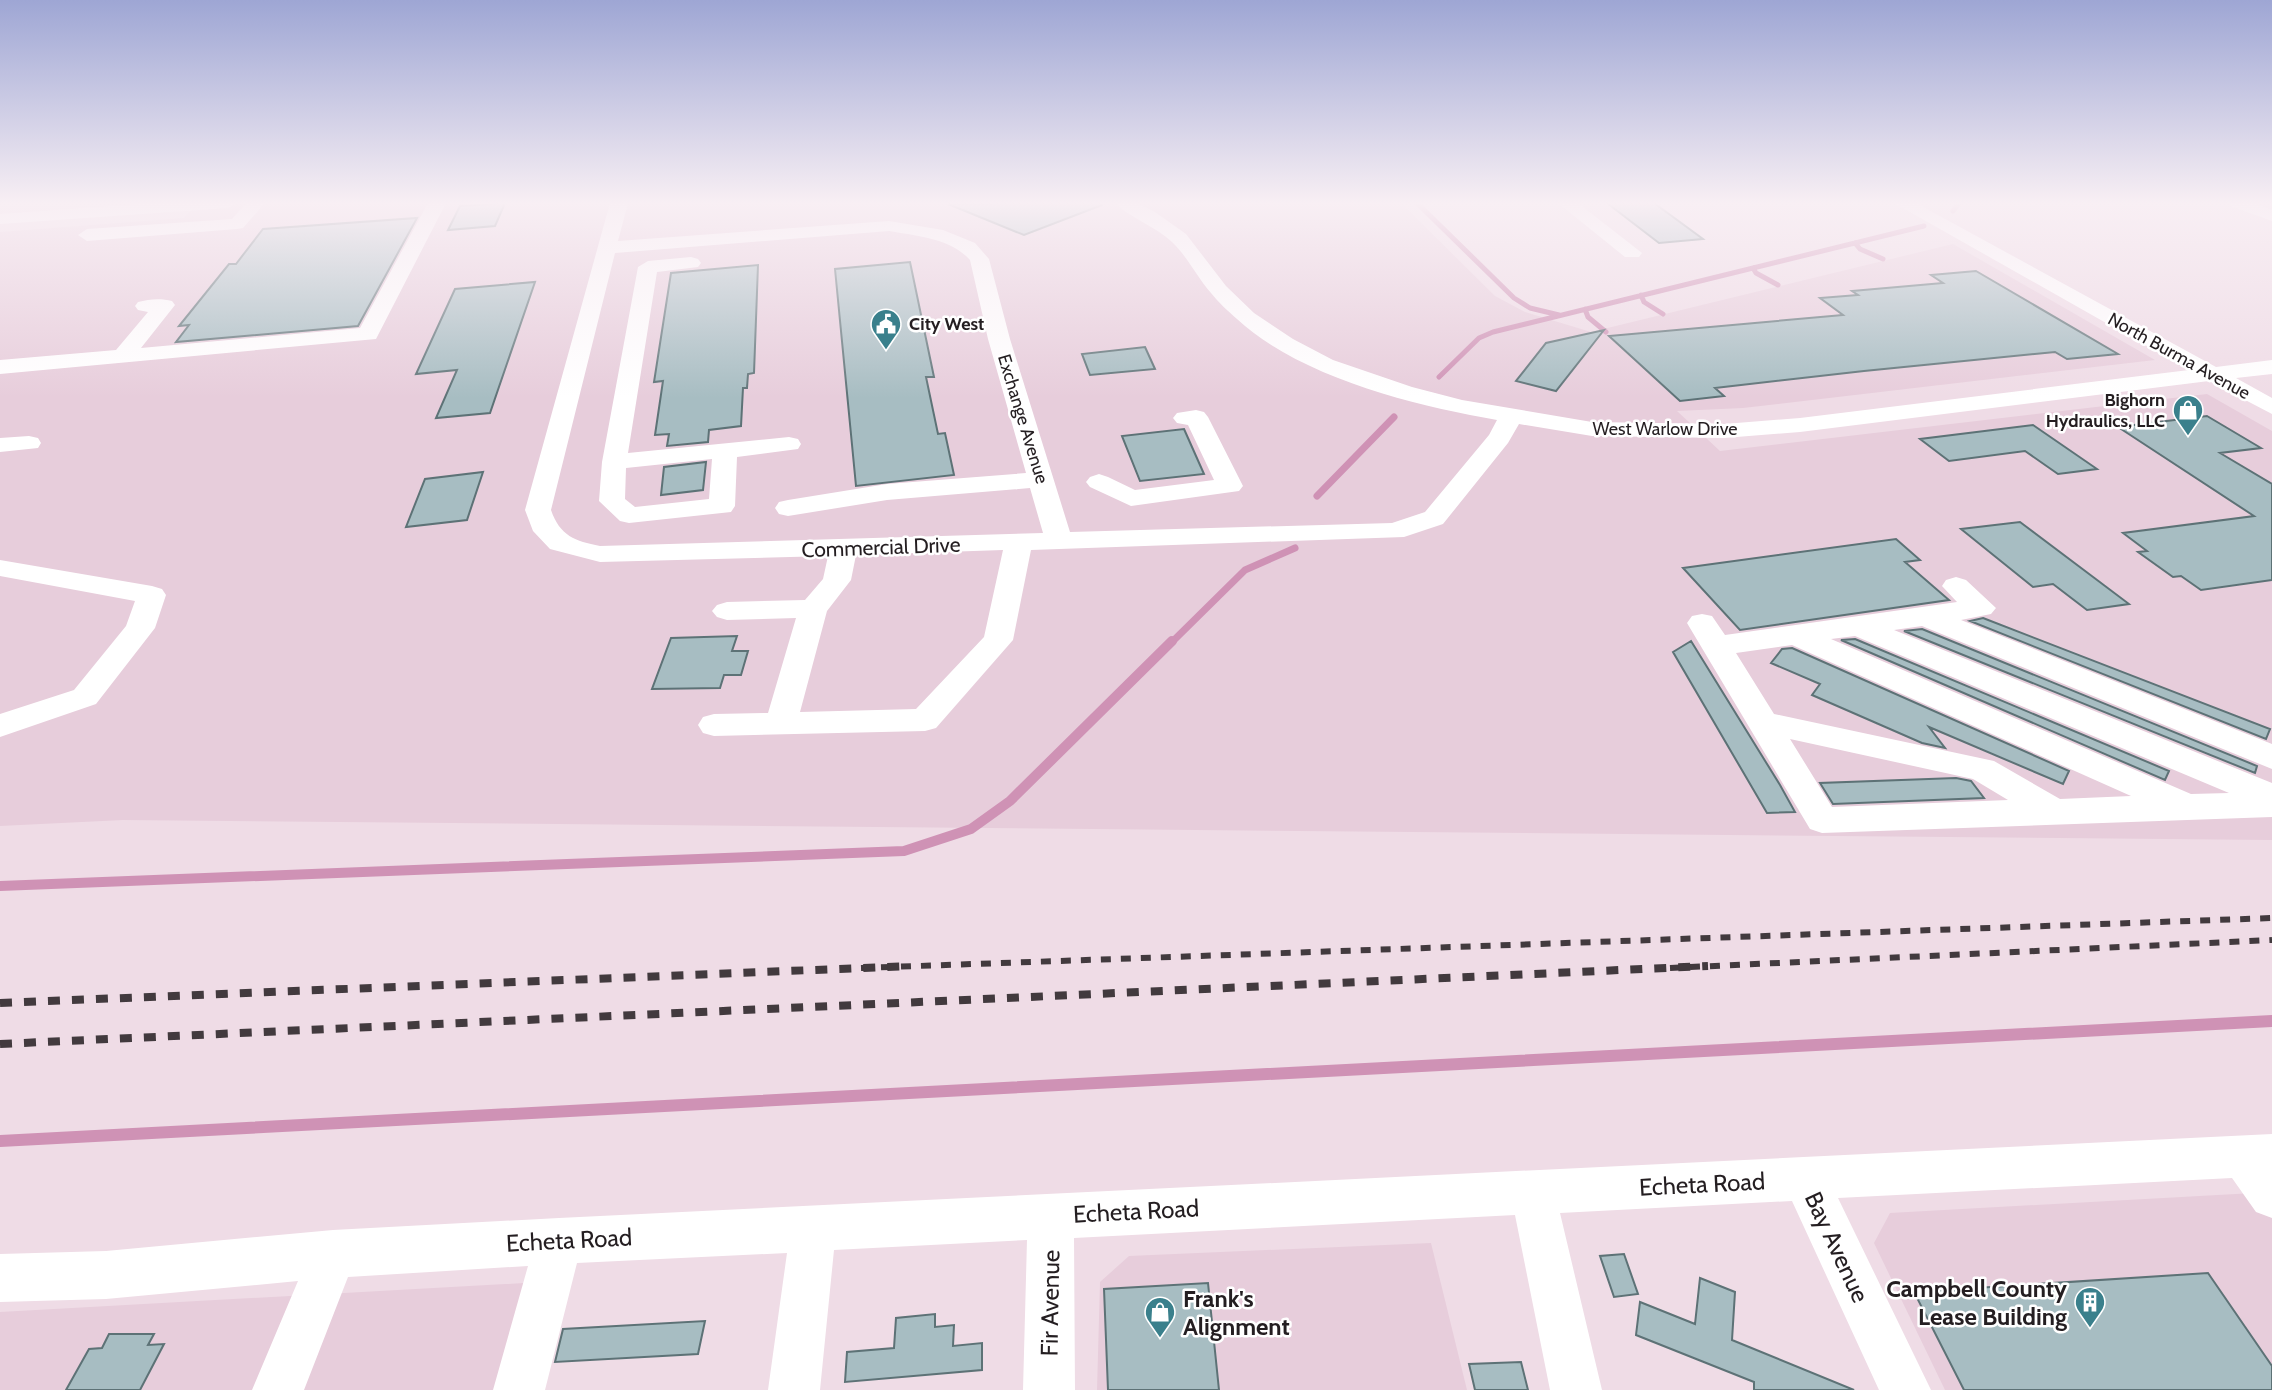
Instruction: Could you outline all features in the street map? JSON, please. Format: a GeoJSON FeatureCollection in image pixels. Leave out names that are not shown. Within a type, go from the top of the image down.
{"type":"FeatureCollection","features":[{"type":"Feature","properties":{"kind":"street"},"geometry":{"type":"LineString","coordinates":[[0,367],[368,334],[403,268]]}},
{"type":"Feature","properties":{"kind":"street","name":"Commercial Drive"},"geometry":{"type":"LineString","coordinates":[[602,268],[538,510],[543,530],[563,546],[600,554],[1394,531],[1434,518],[1499,438],[1511,416]]}},
{"type":"Feature","properties":{"kind":"street"},"geometry":{"type":"LineString","coordinates":[[649,268],[614,462],[612,502],[629,515],[722,506],[725,450]]}},
{"type":"Feature","properties":{"kind":"street","name":"Exchange Avenue"},"geometry":{"type":"LineString","coordinates":[[981,268],[999,340],[1059,541]]}},
{"type":"Feature","properties":{"kind":"street","name":"West Warlow Drive"},"geometry":{"type":"LineString","coordinates":[[1203,268],[1228,299],[1247,317],[1285,344],[1325,365],[1404,392],[1511,416],[1592,429],[1724,431],[1800,425],[2272,367]]}},
{"type":"Feature","properties":{"kind":"street","name":"North Burma Avenue"},"geometry":{"type":"LineString","coordinates":[[2021,268],[2272,407]]}},
{"type":"Feature","properties":{"kind":"street"},"geometry":{"type":"LineString","coordinates":[[123,356],[165,305],[145,306]]}},
{"type":"Feature","properties":{"kind":"street"},"geometry":{"type":"LineString","coordinates":[[1099,482],[1131,498],[1230,486],[1196,417],[1185,418]]}},
{"type":"Feature","properties":{"kind":"street"},"geometry":{"type":"LineString","coordinates":[[0,445],[29,443]]}},
{"type":"Feature","properties":{"kind":"street"},"geometry":{"type":"LineString","coordinates":[[614,462],[789,443]]}},
{"type":"Feature","properties":{"kind":"street"},"geometry":{"type":"LineString","coordinates":[[783,550],[796,504],[873,506],[917,500],[955,487],[1041,479]]}},
{"type":"Feature","properties":{"kind":"street"},"geometry":{"type":"LineString","coordinates":[[714,725],[925,720],[998,640],[1019,542]]}},
{"type":"Feature","properties":{"kind":"street"},"geometry":{"type":"LineString","coordinates":[[781,723],[813,609],[837,580],[843,548]]}},
{"type":"Feature","properties":{"kind":"street"},"geometry":{"type":"LineString","coordinates":[[0,568],[152,595],[140,628],[85,696],[0,726]]}},
{"type":"Feature","properties":{"kind":"street"},"geometry":{"type":"LineString","coordinates":[[1956,586],[1981,608],[1796,635],[1710,635],[1822,820],[2272,804]]}},
{"type":"Feature","properties":{"kind":"street"},"geometry":{"type":"LineString","coordinates":[[727,611],[813,609]]}},
{"type":"Feature","properties":{"kind":"street"},"geometry":{"type":"LineString","coordinates":[[1925,616],[2272,757]]}},
{"type":"Feature","properties":{"kind":"street"},"geometry":{"type":"LineString","coordinates":[[1858,626],[2272,797]]}},
{"type":"Feature","properties":{"kind":"street"},"geometry":{"type":"LineString","coordinates":[[1796,635],[2188,807]]}},
{"type":"Feature","properties":{"kind":"street"},"geometry":{"type":"LineString","coordinates":[[1765,723],[1982,769],[2054,812]]}},
{"type":"Feature","properties":{"kind":"street"},"geometry":{"type":"LineString","coordinates":[[2257,1156],[2272,1196]]}},
{"type":"Feature","properties":{"kind":"street","name":"Echeta Road"},"geometry":{"type":"LineString","coordinates":[[0,1278],[106,1275],[333,1254],[559,1241],[2257,1156]]}},
{"type":"Feature","properties":{"kind":"street","name":"Bay Avenue"},"geometry":{"type":"LineString","coordinates":[[1805,1179],[1905,1390]]}},
{"type":"Feature","properties":{"kind":"street"},"geometry":{"type":"LineString","coordinates":[[1533,1193],[1576,1390]]}},
{"type":"Feature","properties":{"kind":"street","name":"Fir Avenue"},"geometry":{"type":"LineString","coordinates":[[1049,1390],[1051,1215]]}},
{"type":"Feature","properties":{"kind":"street"},"geometry":{"type":"LineString","coordinates":[[794,1390],[813,1228]]}},
{"type":"Feature","properties":{"kind":"street"},"geometry":{"type":"LineString","coordinates":[[519,1390],[559,1241]]}},
{"type":"Feature","properties":{"kind":"street"},"geometry":{"type":"LineString","coordinates":[[278,1390],[333,1254]]}},
{"type":"Feature","properties":{"kind":"shaded area"},"geometry":{"type":"Polygon","coordinates":[[[0,268],[1467,268],[1495,296],[1525,312],[1591,332],[1855,268],[1995,268],[2155,360],[1743,408],[1677,411],[1720,451],[2207,394],[2272,431],[2272,840],[123,820],[0,826],[0,268]]]}},
{"type":"Feature","properties":{"kind":"shaded area"},"geometry":{"type":"Polygon","coordinates":[[[2272,1192],[2272,1390],[1945,1390],[1874,1243],[1890,1213],[2272,1192]]]}},
{"type":"Feature","properties":{"kind":"shaded area"},"geometry":{"type":"Polygon","coordinates":[[[1431,1243],[1467,1390],[1097,1390],[1100,1282],[1129,1256],[1431,1243]]]}},
{"type":"Feature","properties":{"kind":"shaded area"},"geometry":{"type":"Polygon","coordinates":[[[524,1283],[497,1390],[0,1390],[0,1312],[524,1283]]]}},
{"type":"Feature","properties":{"kind":"building"},"geometry":{"type":"Polygon","coordinates":[[[226,268],[390,268],[358,326],[176,342],[189,325],[179,326],[226,268]]]}},
{"type":"Feature","properties":{"kind":"building"},"geometry":{"type":"Polygon","coordinates":[[[758,268],[754,373],[748,374],[747,388],[743,388],[741,426],[709,430],[708,442],[667,446],[669,434],[655,435],[663,381],[654,382],[671,273],[758,268]]]}},
{"type":"Feature","properties":{"kind":"building","name":"City West"},"geometry":{"type":"Polygon","coordinates":[[[911,268],[934,377],[926,377],[938,434],[945,433],[954,475],[856,486],[835,269],[911,268]]]}},
{"type":"Feature","properties":{"kind":"building"},"geometry":{"type":"Polygon","coordinates":[[[1976,271],[2118,354],[2067,359],[2055,352],[1864,371],[1715,388],[1724,396],[1680,401],[1609,336],[1843,315],[1820,298],[1858,295],[1852,291],[1943,283],[1931,275],[1976,271]]]}},
{"type":"Feature","properties":{"kind":"building"},"geometry":{"type":"Polygon","coordinates":[[[535,282],[490,413],[436,418],[457,370],[416,374],[455,289],[535,282]]]}},
{"type":"Feature","properties":{"kind":"building"},"geometry":{"type":"Polygon","coordinates":[[[1604,330],[1556,391],[1516,381],[1546,343],[1604,330]]]}},
{"type":"Feature","properties":{"kind":"building"},"geometry":{"type":"Polygon","coordinates":[[[1145,347],[1155,369],[1090,375],[1082,354],[1145,347]]]}},
{"type":"Feature","properties":{"kind":"building"},"geometry":{"type":"Polygon","coordinates":[[[2207,416],[2261,448],[2220,453],[2272,484],[2272,580],[2201,590],[2181,576],[2173,577],[2138,552],[2147,551],[2123,533],[2254,516],[2118,427],[2207,416]]]}},
{"type":"Feature","properties":{"kind":"building"},"geometry":{"type":"Polygon","coordinates":[[[2033,425],[2097,469],[2058,474],[2025,451],[1949,461],[1920,439],[2033,425]]]}},
{"type":"Feature","properties":{"kind":"building"},"geometry":{"type":"Polygon","coordinates":[[[1184,429],[1204,474],[1140,481],[1122,436],[1184,429]]]}},
{"type":"Feature","properties":{"kind":"building"},"geometry":{"type":"Polygon","coordinates":[[[706,462],[703,490],[661,495],[664,467],[706,462]]]}},
{"type":"Feature","properties":{"kind":"building"},"geometry":{"type":"Polygon","coordinates":[[[483,472],[467,520],[406,527],[425,479],[483,472]]]}},
{"type":"Feature","properties":{"kind":"building"},"geometry":{"type":"Polygon","coordinates":[[[2020,522],[2129,604],[2087,610],[2053,584],[2033,587],[1961,529],[2020,522]]]}},
{"type":"Feature","properties":{"kind":"building"},"geometry":{"type":"Polygon","coordinates":[[[1896,539],[1920,560],[1905,562],[1949,600],[1740,630],[1683,568],[1896,539]]]}},
{"type":"Feature","properties":{"kind":"building"},"geometry":{"type":"Polygon","coordinates":[[[1983,618],[2270,729],[2266,739],[1970,621],[1983,618]]]}},
{"type":"Feature","properties":{"kind":"building"},"geometry":{"type":"Polygon","coordinates":[[[1922,629],[2257,766],[2255,773],[1904,631],[1922,629]]]}},
{"type":"Feature","properties":{"kind":"building"},"geometry":{"type":"Polygon","coordinates":[[[737,636],[732,651],[748,651],[741,675],[724,675],[720,688],[652,689],[671,638],[737,636]]]}},
{"type":"Feature","properties":{"kind":"building"},"geometry":{"type":"Polygon","coordinates":[[[1855,639],[2169,771],[2165,780],[1841,640],[1855,639]]]}},
{"type":"Feature","properties":{"kind":"building"},"geometry":{"type":"Polygon","coordinates":[[[1691,641],[1795,812],[1767,813],[1673,652],[1691,641]]]}},
{"type":"Feature","properties":{"kind":"building"},"geometry":{"type":"Polygon","coordinates":[[[1792,648],[2069,771],[2063,784],[1929,727],[1945,748],[1922,743],[1812,695],[1820,684],[1771,663],[1782,649],[1792,648]]]}},
{"type":"Feature","properties":{"kind":"building"},"geometry":{"type":"Polygon","coordinates":[[[1956,778],[1971,781],[1984,798],[1833,804],[1820,783],[1956,778]]]}},
{"type":"Feature","properties":{"kind":"building"},"geometry":{"type":"Polygon","coordinates":[[[1624,1254],[1638,1294],[1614,1297],[1600,1256],[1624,1254]]]}},
{"type":"Feature","properties":{"kind":"building","name":"Campbell County Lease Building"},"geometry":{"type":"Polygon","coordinates":[[[2208,1273],[2272,1366],[2272,1390],[1964,1390],[1914,1292],[2208,1273]]]}},
{"type":"Feature","properties":{"kind":"building"},"geometry":{"type":"Polygon","coordinates":[[[1700,1278],[1735,1292],[1732,1340],[1854,1390],[1754,1390],[1754,1382],[1636,1335],[1640,1302],[1695,1324],[1700,1278]]]}},
{"type":"Feature","properties":{"kind":"building","name":"Frank's Alignment"},"geometry":{"type":"Polygon","coordinates":[[[1208,1283],[1219,1390],[1108,1390],[1104,1289],[1208,1283]]]}},
{"type":"Feature","properties":{"kind":"building"},"geometry":{"type":"Polygon","coordinates":[[[935,1314],[935,1327],[954,1325],[953,1346],[982,1343],[982,1370],[845,1382],[847,1352],[894,1348],[896,1318],[935,1314]]]}},
{"type":"Feature","properties":{"kind":"building"},"geometry":{"type":"Polygon","coordinates":[[[705,1321],[698,1354],[555,1362],[563,1329],[705,1321]]]}},
{"type":"Feature","properties":{"kind":"building"},"geometry":{"type":"Polygon","coordinates":[[[109,1334],[154,1334],[148,1345],[164,1344],[140,1390],[66,1390],[89,1349],[102,1348],[109,1334]]]}},
{"type":"Feature","properties":{"kind":"building"},"geometry":{"type":"Polygon","coordinates":[[[1521,1362],[1528,1390],[1475,1390],[1469,1364],[1521,1362]]]}},
{"type":"Feature","properties":{"kind":"waterway"},"geometry":{"type":"LineString","coordinates":[[1483,268],[1514,298],[1530,308],[1559,315]]}},
{"type":"Feature","properties":{"kind":"waterway"},"geometry":{"type":"LineString","coordinates":[[1641,296],[1753,268]]}},
{"type":"Feature","properties":{"kind":"waterway"},"geometry":{"type":"LineString","coordinates":[[1753,268],[1756,273],[1778,285]]}},
{"type":"Feature","properties":{"kind":"waterway"},"geometry":{"type":"LineString","coordinates":[[1585,309],[1641,296]]}},
{"type":"Feature","properties":{"kind":"waterway"},"geometry":{"type":"LineString","coordinates":[[1641,296],[1644,302],[1663,314]]}},
{"type":"Feature","properties":{"kind":"waterway"},"geometry":{"type":"LineString","coordinates":[[1439,377],[1479,338],[1493,332],[1585,309]]}},
{"type":"Feature","properties":{"kind":"waterway"},"geometry":{"type":"LineString","coordinates":[[1585,309],[1588,317],[1606,332]]}},
{"type":"Feature","properties":{"kind":"waterway"},"geometry":{"type":"LineString","coordinates":[[1317,496],[1394,417]]}},
{"type":"Feature","properties":{"kind":"waterway"},"geometry":{"type":"LineString","coordinates":[[1171,643],[1245,570],[1295,548]]}},
{"type":"Feature","properties":{"kind":"waterway"},"geometry":{"type":"LineString","coordinates":[[0,886],[904,851],[971,829],[1010,801],[1172,641]]}},
{"type":"Feature","properties":{"kind":"waterway"},"geometry":{"type":"LineString","coordinates":[[0,1141],[2272,1021]]}},
{"type":"Feature","properties":{"kind":"railway"},"geometry":{"type":"LineString","coordinates":[[867,968],[2272,918]]}},
{"type":"Feature","properties":{"kind":"railway"},"geometry":{"type":"LineString","coordinates":[[1670,968],[2272,940]]}},
{"type":"Feature","properties":{"kind":"railway"},"geometry":{"type":"LineString","coordinates":[[867,968],[911,966]]}},
{"type":"Feature","properties":{"kind":"railway"},"geometry":{"type":"LineString","coordinates":[[0,1044],[1708,966]]}},
{"type":"Feature","properties":{"kind":"railway"},"geometry":{"type":"LineString","coordinates":[[861,968],[867,968]]}},
{"type":"Feature","properties":{"kind":"railway"},"geometry":{"type":"LineString","coordinates":[[0,1003],[867,968]]}},
{"type":"Feature","properties":{"kind":"place","name":"City West"},"geometry":{"type":"Point","coordinates":[886,351]}},
{"type":"Feature","properties":{"kind":"place","name":"Bighorn Hydraulics, LLC"},"geometry":{"type":"Point","coordinates":[2188,437]}},
{"type":"Feature","properties":{"kind":"place","name":"Campbell County Lease Building"},"geometry":{"type":"Point","coordinates":[2090,1329]}},
{"type":"Feature","properties":{"kind":"place","name":"Frank's Alignment"},"geometry":{"type":"Point","coordinates":[1160,1339]}}]}
